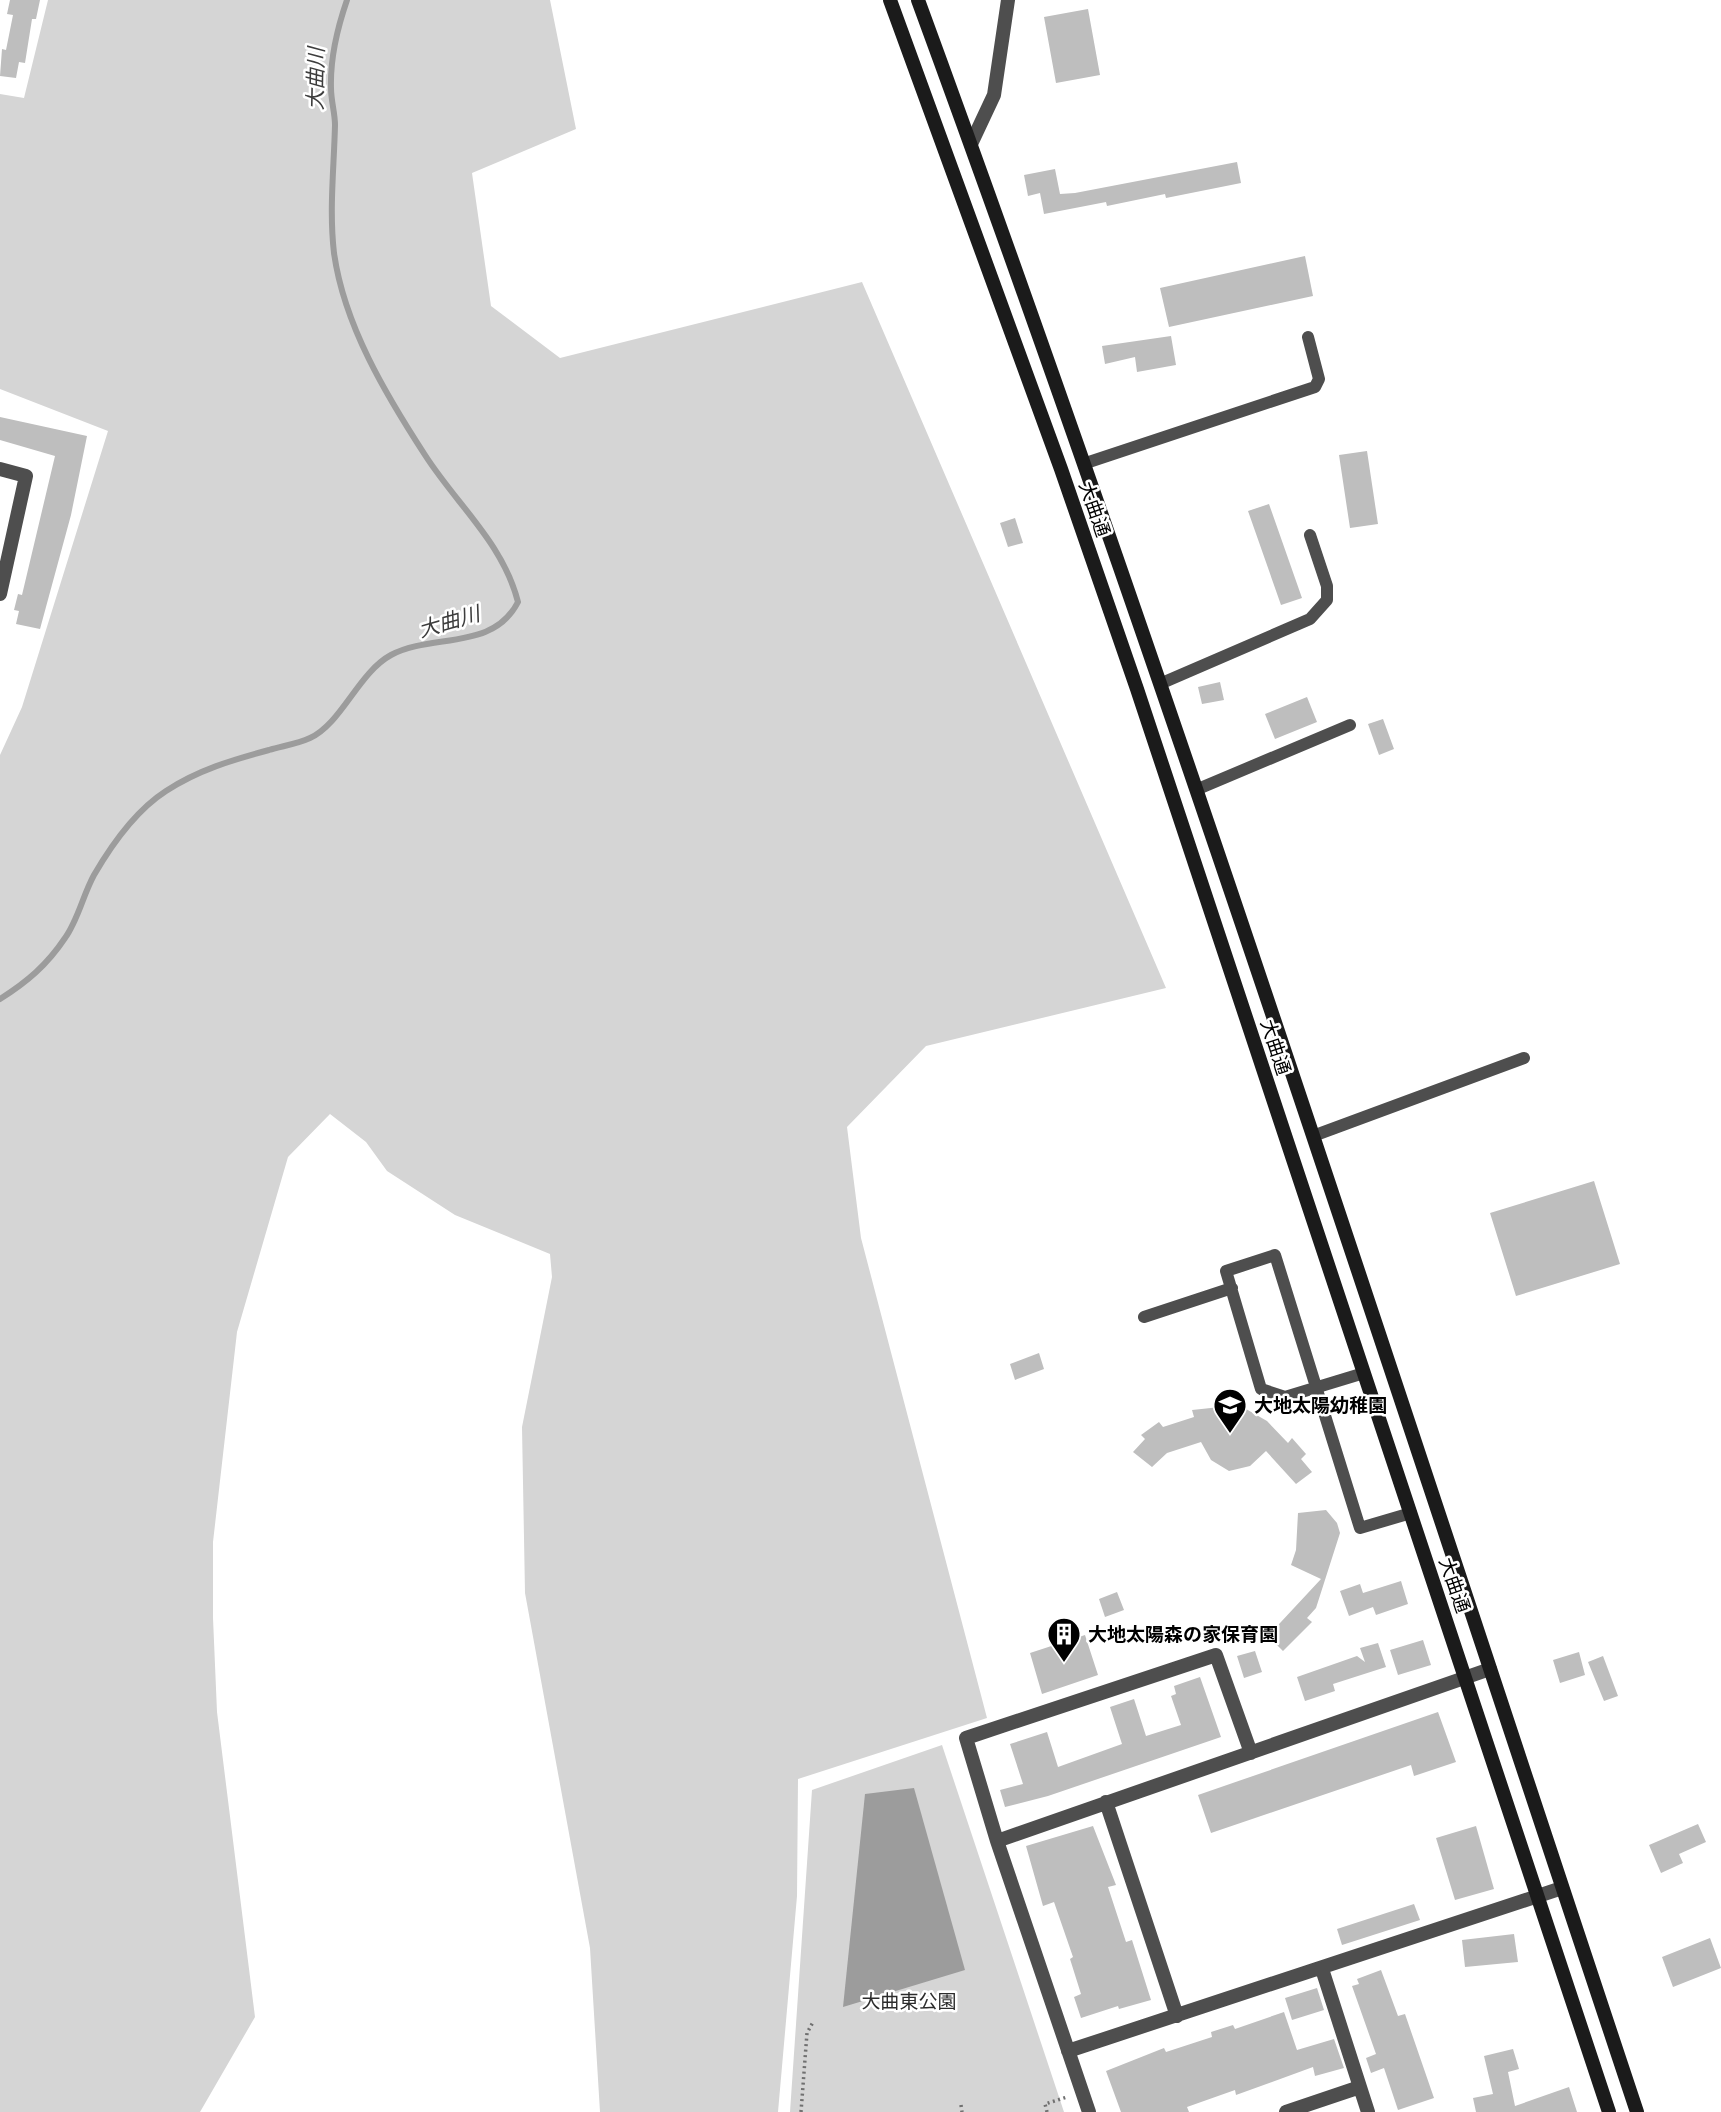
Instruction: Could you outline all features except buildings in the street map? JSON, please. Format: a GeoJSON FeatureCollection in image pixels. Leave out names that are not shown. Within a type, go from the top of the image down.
{"type":"FeatureCollection","features":[{"type":"Feature","properties":{"kind":"street","name":"大曲通"},"geometry":{"type":"LineString","coordinates":[[890,0],[1065,482],[1609,2112]]}},
{"type":"Feature","properties":{"kind":"street","name":"大曲通"},"geometry":{"type":"LineString","coordinates":[[918,0],[1086,463],[1162,682],[1637,2112]]}},
{"type":"Feature","properties":{"kind":"street"},"geometry":{"type":"LineString","coordinates":[[971,144],[994,95],[1008,0]]}},
{"type":"Feature","properties":{"kind":"street"},"geometry":{"type":"LineString","coordinates":[[0,469],[26,476],[0,594]]}},
{"type":"Feature","properties":{"kind":"street"},"geometry":{"type":"LineString","coordinates":[[1089,2112],[997,1841],[966,1738],[1216,1655],[1251,1753]]}},
{"type":"Feature","properties":{"kind":"street"},"geometry":{"type":"LineString","coordinates":[[997,1841],[1490,1669]]}},
{"type":"Feature","properties":{"kind":"street"},"geometry":{"type":"LineString","coordinates":[[1106,1802],[1177,2016]]}},
{"type":"Feature","properties":{"kind":"street"},"geometry":{"type":"LineString","coordinates":[[1068,2051],[1562,1888]]}},
{"type":"Feature","properties":{"kind":"street"},"geometry":{"type":"LineString","coordinates":[[1322,1969],[1368,2112]]}},
{"type":"Feature","properties":{"kind":"street"},"geometry":{"type":"LineString","coordinates":[[1286,2112],[1360,2087]]}},
{"type":"Feature","properties":{"kind":"lane"},"geometry":{"type":"LineString","coordinates":[[1086,463],[1315,387],[1319,379],[1308,337]]}},
{"type":"Feature","properties":{"kind":"lane"},"geometry":{"type":"LineString","coordinates":[[1162,682],[1310,620],[1327,600],[1327,586],[1310,535]]}},
{"type":"Feature","properties":{"kind":"lane"},"geometry":{"type":"LineString","coordinates":[[1198,789],[1350,725]]}},
{"type":"Feature","properties":{"kind":"lane"},"geometry":{"type":"LineString","coordinates":[[1313,1136],[1524,1058]]}},
{"type":"Feature","properties":{"kind":"lane"},"geometry":{"type":"LineString","coordinates":[[1364,1373],[1318,1388],[1285,1397],[1261,1389],[1226,1271],[1275,1255],[1318,1388],[1360,1528],[1411,1513]]}},
{"type":"Feature","properties":{"kind":"lane"},"geometry":{"type":"LineString","coordinates":[[1144,1317],[1232,1289]]}},
{"type":"Feature","properties":{"kind":"path"},"geometry":{"type":"LineString","coordinates":[[801,2112],[807,2033],[813,2022]]}},
{"type":"Feature","properties":{"kind":"path"},"geometry":{"type":"LineString","coordinates":[[1048,2112],[1045,2104],[1082,2091]]}},
{"type":"Feature","properties":{"kind":"path"},"geometry":{"type":"LineString","coordinates":[[961,2105],[962,2112]]}},
{"type":"Feature","properties":{"kind":"green space"},"geometry":{"type":"Polygon","coordinates":[[[48,0],[550,0],[576,129],[472,173],[491,306],[560,358],[862,282],[1166,988],[926,1046],[847,1127],[861,1238],[987,1718],[798,1779],[797,1896],[778,2112],[600,2112],[590,1948],[525,1593],[522,1427],[552,1277],[550,1254],[455,1215],[387,1171],[366,1142],[330,1114],[288,1157],[237,1332],[213,1542],[217,1712],[255,2017],[200,2112],[0,2112],[0,755],[22,707],[108,431],[0,389],[0,94],[24,98],[48,0]]]}},
{"type":"Feature","properties":{"kind":"green space","name":"大曲東公園"},"geometry":{"type":"Polygon","coordinates":[[[942,1745],[1064,2112],[790,2112],[812,1790],[942,1745]]]}},
{"type":"Feature","properties":{"kind":"shaded area"},"geometry":{"type":"Polygon","coordinates":[[[914,1788],[965,1970],[843,2007],[865,1794],[914,1788]]]}},
{"type":"Feature","properties":{"kind":"waterway","name":"大曲川"},"geometry":{"type":"LineString","coordinates":[[0,999],[36,972],[58,948],[70,931],[90,883],[108,852],[134,818],[155,799],[190,777],[216,766],[310,738],[332,721],[369,673],[391,655],[407,648],[478,635],[494,628],[518,602],[502,561],[425,455],[382,384],[357,333],[339,280],[332,221],[335,125],[331,77],[335,43],[347,0]]}},
{"type":"Feature","properties":{"kind":"place","name":"大地太陽幼稚園"},"geometry":{"type":"Point","coordinates":[1230,1435]}},
{"type":"Feature","properties":{"kind":"place","name":"大地太陽森の家保育園"},"geometry":{"type":"Point","coordinates":[1064,1664]}}]}
